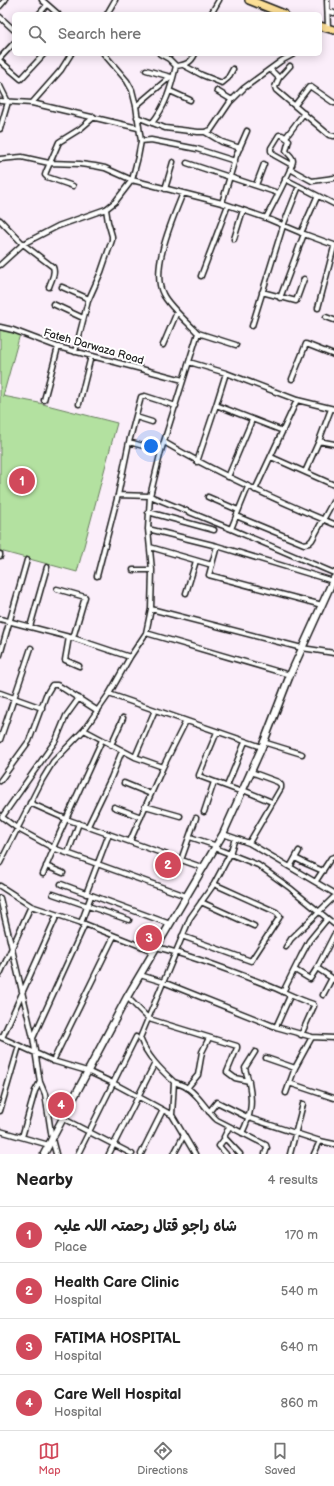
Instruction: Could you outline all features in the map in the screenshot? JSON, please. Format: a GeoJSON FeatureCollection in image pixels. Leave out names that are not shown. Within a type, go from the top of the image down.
{"type":"FeatureCollection","features":[{"type":"Feature","properties":{"kind":"highway"},"geometry":{"type":"LineString","coordinates":[[249,0],[279,12]]}},
{"type":"Feature","properties":{"kind":"main road"},"geometry":{"type":"LineString","coordinates":[[44,1154],[127,997],[223,834],[263,745],[290,675],[333,580]]}},
{"type":"Feature","properties":{"kind":"street"},"geometry":{"type":"LineString","coordinates":[[0,6],[5,0]]}},
{"type":"Feature","properties":{"kind":"street"},"geometry":{"type":"LineString","coordinates":[[42,0],[56,12]]}},
{"type":"Feature","properties":{"kind":"street"},"geometry":{"type":"LineString","coordinates":[[108,12],[115,0]]}},
{"type":"Feature","properties":{"kind":"street"},"geometry":{"type":"LineString","coordinates":[[212,12],[219,0]]}},
{"type":"Feature","properties":{"kind":"street"},"geometry":{"type":"LineString","coordinates":[[326,0],[331,30]]}},
{"type":"Feature","properties":{"kind":"street"},"geometry":{"type":"LineString","coordinates":[[41,12],[47,4]]}},
{"type":"Feature","properties":{"kind":"street"},"geometry":{"type":"LineString","coordinates":[[328,11],[334,13]]}},
{"type":"Feature","properties":{"kind":"street"},"geometry":{"type":"LineString","coordinates":[[0,17],[12,28]]}},
{"type":"Feature","properties":{"kind":"street"},"geometry":{"type":"LineString","coordinates":[[12,45],[0,60],[21,79],[42,56]]}},
{"type":"Feature","properties":{"kind":"street"},"geometry":{"type":"LineString","coordinates":[[32,103],[61,70],[70,56]]}},
{"type":"Feature","properties":{"kind":"street"},"geometry":{"type":"LineString","coordinates":[[0,265],[23,244],[58,226],[106,209],[115,202],[132,180],[141,141],[136,106],[132,90],[106,56]]}},
{"type":"Feature","properties":{"kind":"street"},"geometry":{"type":"LineString","coordinates":[[163,56],[176,66],[183,65],[191,61],[194,56]]}},
{"type":"Feature","properties":{"kind":"street"},"geometry":{"type":"LineString","coordinates":[[137,117],[165,128],[205,132],[211,130],[232,100],[244,88],[290,56]]}},
{"type":"Feature","properties":{"kind":"street"},"geometry":{"type":"LineString","coordinates":[[183,65],[222,83],[228,78],[233,69]]}},
{"type":"Feature","properties":{"kind":"street"},"geometry":{"type":"LineString","coordinates":[[152,123],[158,116],[170,91],[176,66]]}},
{"type":"Feature","properties":{"kind":"street"},"geometry":{"type":"LineString","coordinates":[[290,66],[279,78],[275,87],[276,90],[329,135],[334,136]]}},
{"type":"Feature","properties":{"kind":"street"},"geometry":{"type":"LineString","coordinates":[[146,70],[172,78]]}},
{"type":"Feature","properties":{"kind":"street"},"geometry":{"type":"LineString","coordinates":[[271,70],[279,78]]}},
{"type":"Feature","properties":{"kind":"street"},"geometry":{"type":"LineString","coordinates":[[136,106],[172,78]]}},
{"type":"Feature","properties":{"kind":"street"},"geometry":{"type":"LineString","coordinates":[[0,86],[8,102],[0,129]]}},
{"type":"Feature","properties":{"kind":"street"},"geometry":{"type":"LineString","coordinates":[[295,105],[311,86],[334,103]]}},
{"type":"Feature","properties":{"kind":"street"},"geometry":{"type":"LineString","coordinates":[[170,91],[190,100]]}},
{"type":"Feature","properties":{"kind":"street"},"geometry":{"type":"LineString","coordinates":[[217,91],[232,100]]}},
{"type":"Feature","properties":{"kind":"street"},"geometry":{"type":"LineString","coordinates":[[0,101],[32,103],[138,128]]}},
{"type":"Feature","properties":{"kind":"street"},"geometry":{"type":"LineString","coordinates":[[286,137],[304,113]]}},
{"type":"Feature","properties":{"kind":"street"},"geometry":{"type":"LineString","coordinates":[[73,186],[45,175],[49,162],[59,142],[80,129],[94,117]]}},
{"type":"Feature","properties":{"kind":"street"},"geometry":{"type":"LineString","coordinates":[[222,203],[234,161],[247,130]]}},
{"type":"Feature","properties":{"kind":"street"},"geometry":{"type":"LineString","coordinates":[[205,132],[222,142],[240,148]]}},
{"type":"Feature","properties":{"kind":"street"},"geometry":{"type":"LineString","coordinates":[[266,218],[291,167],[292,159],[286,151],[290,142],[286,137],[279,135],[270,150],[274,155],[291,167],[312,181],[334,178]]}},
{"type":"Feature","properties":{"kind":"street"},"geometry":{"type":"LineString","coordinates":[[141,141],[151,140],[197,149],[234,161]]}},
{"type":"Feature","properties":{"kind":"street"},"geometry":{"type":"LineString","coordinates":[[0,159],[22,157],[49,162],[80,164],[105,168],[132,180],[222,203],[243,210],[334,246],[318,308]]}},
{"type":"Feature","properties":{"kind":"street"},"geometry":{"type":"LineString","coordinates":[[165,189],[173,162]]}},
{"type":"Feature","properties":{"kind":"street"},"geometry":{"type":"LineString","coordinates":[[187,163],[278,193]]}},
{"type":"Feature","properties":{"kind":"street"},"geometry":{"type":"LineString","coordinates":[[256,185],[264,164]]}},
{"type":"Feature","properties":{"kind":"street"},"geometry":{"type":"LineString","coordinates":[[285,179],[317,197],[334,204]]}},
{"type":"Feature","properties":{"kind":"street"},"geometry":{"type":"LineString","coordinates":[[252,326],[283,226],[299,186]]}},
{"type":"Feature","properties":{"kind":"street"},"geometry":{"type":"LineString","coordinates":[[182,194],[165,238],[160,266],[160,283],[163,295],[177,312],[198,333],[236,345]]}},
{"type":"Feature","properties":{"kind":"street"},"geometry":{"type":"LineString","coordinates":[[280,298],[302,234],[317,197]]}},
{"type":"Feature","properties":{"kind":"street"},"geometry":{"type":"LineString","coordinates":[[201,276],[228,205]]}},
{"type":"Feature","properties":{"kind":"street"},"geometry":{"type":"LineString","coordinates":[[75,352],[89,299],[101,272],[112,240],[106,209]]}},
{"type":"Feature","properties":{"kind":"street"},"geometry":{"type":"LineString","coordinates":[[234,239],[243,210]]}},
{"type":"Feature","properties":{"kind":"street"},"geometry":{"type":"LineString","coordinates":[[0,220],[23,244],[53,267],[54,275],[49,287]]}},
{"type":"Feature","properties":{"kind":"street"},"geometry":{"type":"LineString","coordinates":[[262,292],[296,301],[304,279]]}},
{"type":"Feature","properties":{"kind":"street"},"geometry":{"type":"LineString","coordinates":[[62,288],[89,299]]}},
{"type":"Feature","properties":{"kind":"street"},"geometry":{"type":"LineString","coordinates":[[53,304],[83,318]]}},
{"type":"Feature","properties":{"kind":"street"},"geometry":{"type":"LineString","coordinates":[[163,345],[177,312]]}},
{"type":"Feature","properties":{"kind":"street"},"geometry":{"type":"LineString","coordinates":[[326,317],[334,320]]}},
{"type":"Feature","properties":{"kind":"street","name":"Fateh Darwaza Road"},"geometry":{"type":"LineString","coordinates":[[0,327],[13,330],[75,352],[183,380]]}},
{"type":"Feature","properties":{"kind":"street"},"geometry":{"type":"LineString","coordinates":[[0,863],[30,803],[53,762],[84,730],[98,711],[146,633],[151,609],[152,570],[148,529],[150,496],[164,442],[198,333]]}},
{"type":"Feature","properties":{"kind":"street"},"geometry":{"type":"LineString","coordinates":[[292,379],[306,344],[334,355]]}},
{"type":"Feature","properties":{"kind":"street"},"geometry":{"type":"LineString","coordinates":[[44,400],[58,347]]}},
{"type":"Feature","properties":{"kind":"street"},"geometry":{"type":"LineString","coordinates":[[79,404],[91,356]]}},
{"type":"Feature","properties":{"kind":"street"},"geometry":{"type":"LineString","coordinates":[[190,362],[226,373],[297,400],[332,409],[304,472]]}},
{"type":"Feature","properties":{"kind":"street"},"geometry":{"type":"LineString","coordinates":[[197,462],[226,373]]}},
{"type":"Feature","properties":{"kind":"street"},"geometry":{"type":"LineString","coordinates":[[97,576],[118,495],[140,398],[142,396],[176,406]]}},
{"type":"Feature","properties":{"kind":"street"},"geometry":{"type":"LineString","coordinates":[[255,490],[297,400]]}},
{"type":"Feature","properties":{"kind":"street"},"geometry":{"type":"LineString","coordinates":[[216,405],[283,432]]}},
{"type":"Feature","properties":{"kind":"street"},"geometry":{"type":"LineString","coordinates":[[136,417],[152,422]]}},
{"type":"Feature","properties":{"kind":"street"},"geometry":{"type":"LineString","coordinates":[[228,477],[252,420]]}},
{"type":"Feature","properties":{"kind":"street"},"geometry":{"type":"LineString","coordinates":[[319,441],[334,444]]}},
{"type":"Feature","properties":{"kind":"street"},"geometry":{"type":"LineString","coordinates":[[129,442],[162,451]]}},
{"type":"Feature","properties":{"kind":"street"},"geometry":{"type":"LineString","coordinates":[[164,442],[197,462],[248,487],[334,524]]}},
{"type":"Feature","properties":{"kind":"street"},"geometry":{"type":"LineString","coordinates":[[271,457],[334,485]]}},
{"type":"Feature","properties":{"kind":"street"},"geometry":{"type":"LineString","coordinates":[[231,529],[248,487]]}},
{"type":"Feature","properties":{"kind":"street"},"geometry":{"type":"LineString","coordinates":[[118,495],[150,496],[334,573]]}},
{"type":"Feature","properties":{"kind":"street"},"geometry":{"type":"LineString","coordinates":[[208,497],[238,510]]}},
{"type":"Feature","properties":{"kind":"street"},"geometry":{"type":"LineString","coordinates":[[236,516],[304,544],[309,543],[312,540],[334,500]]}},
{"type":"Feature","properties":{"kind":"street"},"geometry":{"type":"LineString","coordinates":[[148,512],[214,530]]}},
{"type":"Feature","properties":{"kind":"street"},"geometry":{"type":"LineString","coordinates":[[148,529],[217,546],[333,580]]}},
{"type":"Feature","properties":{"kind":"street"},"geometry":{"type":"LineString","coordinates":[[217,546],[209,575],[322,605]]}},
{"type":"Feature","properties":{"kind":"street"},"geometry":{"type":"LineString","coordinates":[[150,547],[196,562],[212,565]]}},
{"type":"Feature","properties":{"kind":"street"},"geometry":{"type":"LineString","coordinates":[[0,655],[27,560]]}},
{"type":"Feature","properties":{"kind":"street"},"geometry":{"type":"LineString","coordinates":[[186,593],[196,562]]}},
{"type":"Feature","properties":{"kind":"street"},"geometry":{"type":"LineString","coordinates":[[30,627],[47,567]]}},
{"type":"Feature","properties":{"kind":"street"},"geometry":{"type":"LineString","coordinates":[[133,570],[152,570]]}},
{"type":"Feature","properties":{"kind":"street"},"geometry":{"type":"LineString","coordinates":[[57,588],[85,597],[71,637],[65,660],[79,666]]}},
{"type":"Feature","properties":{"kind":"street"},"geometry":{"type":"LineString","coordinates":[[151,609],[302,648],[334,652]]}},
{"type":"Feature","properties":{"kind":"street"},"geometry":{"type":"LineString","coordinates":[[0,619],[71,637],[130,657]]}},
{"type":"Feature","properties":{"kind":"street"},"geometry":{"type":"LineString","coordinates":[[146,633],[290,675]]}},
{"type":"Feature","properties":{"kind":"street"},"geometry":{"type":"LineString","coordinates":[[0,740],[31,648]]}},
{"type":"Feature","properties":{"kind":"street"},"geometry":{"type":"LineString","coordinates":[[0,781],[29,741],[50,687],[54,685],[61,687],[98,711]]}},
{"type":"Feature","properties":{"kind":"street"},"geometry":{"type":"LineString","coordinates":[[0,693],[42,708]]}},
{"type":"Feature","properties":{"kind":"street"},"geometry":{"type":"LineString","coordinates":[[109,694],[245,742],[302,754]]}},
{"type":"Feature","properties":{"kind":"street"},"geometry":{"type":"LineString","coordinates":[[79,698],[66,716],[56,740],[1,816],[18,829],[53,848],[186,896]]}},
{"type":"Feature","properties":{"kind":"street"},"geometry":{"type":"LineString","coordinates":[[135,757],[154,710]]}},
{"type":"Feature","properties":{"kind":"street"},"geometry":{"type":"LineString","coordinates":[[111,745],[123,718]]}},
{"type":"Feature","properties":{"kind":"street"},"geometry":{"type":"LineString","coordinates":[[130,841],[186,720]]}},
{"type":"Feature","properties":{"kind":"street"},"geometry":{"type":"LineString","coordinates":[[84,730],[122,751],[163,767]]}},
{"type":"Feature","properties":{"kind":"street"},"geometry":{"type":"LineString","coordinates":[[217,732],[199,775],[214,782],[272,802]]}},
{"type":"Feature","properties":{"kind":"street"},"geometry":{"type":"LineString","coordinates":[[43,874],[53,848],[102,740]]}},
{"type":"Feature","properties":{"kind":"street"},"geometry":{"type":"LineString","coordinates":[[227,786],[245,742]]}},
{"type":"Feature","properties":{"kind":"street"},"geometry":{"type":"LineString","coordinates":[[88,826],[122,751]]}},
{"type":"Feature","properties":{"kind":"street"},"geometry":{"type":"LineString","coordinates":[[249,843],[281,788],[281,783],[251,772]]}},
{"type":"Feature","properties":{"kind":"street"},"geometry":{"type":"LineString","coordinates":[[204,812],[214,782]]}},
{"type":"Feature","properties":{"kind":"street"},"geometry":{"type":"LineString","coordinates":[[124,783],[151,794]]}},
{"type":"Feature","properties":{"kind":"street"},"geometry":{"type":"LineString","coordinates":[[30,803],[66,819],[204,868]]}},
{"type":"Feature","properties":{"kind":"street"},"geometry":{"type":"LineString","coordinates":[[145,806],[180,816]]}},
{"type":"Feature","properties":{"kind":"street"},"geometry":{"type":"LineString","coordinates":[[114,807],[141,816]]}},
{"type":"Feature","properties":{"kind":"street"},"geometry":{"type":"LineString","coordinates":[[181,860],[196,818]]}},
{"type":"Feature","properties":{"kind":"street"},"geometry":{"type":"LineString","coordinates":[[68,853],[79,823]]}},
{"type":"Feature","properties":{"kind":"street"},"geometry":{"type":"LineString","coordinates":[[86,894],[109,834]]}},
{"type":"Feature","properties":{"kind":"street"},"geometry":{"type":"LineString","coordinates":[[223,834],[249,843],[316,881],[334,893]]}},
{"type":"Feature","properties":{"kind":"street"},"geometry":{"type":"LineString","coordinates":[[190,837],[258,865],[334,924]]}},
{"type":"Feature","properties":{"kind":"street"},"geometry":{"type":"LineString","coordinates":[[235,838],[230,854],[214,884],[190,918],[140,1038],[155,1063],[174,1082],[187,1088],[198,1097],[217,1120],[267,1146],[265,1154]]}},
{"type":"Feature","properties":{"kind":"street"},"geometry":{"type":"LineString","coordinates":[[290,867],[299,851]]}},
{"type":"Feature","properties":{"kind":"street"},"geometry":{"type":"LineString","coordinates":[[316,881],[331,858],[334,856]]}},
{"type":"Feature","properties":{"kind":"street"},"geometry":{"type":"LineString","coordinates":[[295,858],[323,871]]}},
{"type":"Feature","properties":{"kind":"street"},"geometry":{"type":"LineString","coordinates":[[46,866],[63,873]]}},
{"type":"Feature","properties":{"kind":"street"},"geometry":{"type":"LineString","coordinates":[[61,884],[170,924]]}},
{"type":"Feature","properties":{"kind":"street"},"geometry":{"type":"LineString","coordinates":[[182,936],[252,962],[279,918],[280,916],[276,912],[214,884]]}},
{"type":"Feature","properties":{"kind":"street"},"geometry":{"type":"LineString","coordinates":[[0,886],[31,906],[154,949],[175,952],[268,985],[290,996],[314,1005],[301,1035]]}},
{"type":"Feature","properties":{"kind":"street"},"geometry":{"type":"LineString","coordinates":[[53,894],[128,920]]}},
{"type":"Feature","properties":{"kind":"street"},"geometry":{"type":"LineString","coordinates":[[33,1038],[83,924],[91,896]]}},
{"type":"Feature","properties":{"kind":"street"},"geometry":{"type":"LineString","coordinates":[[286,947],[291,939],[334,897]]}},
{"type":"Feature","properties":{"kind":"street"},"geometry":{"type":"LineString","coordinates":[[0,898],[33,1038],[40,1082],[45,1094],[50,1142],[56,1154]]}},
{"type":"Feature","properties":{"kind":"street"},"geometry":{"type":"LineString","coordinates":[[201,902],[254,926]]}},
{"type":"Feature","properties":{"kind":"street"},"geometry":{"type":"LineString","coordinates":[[0,974],[31,906]]}},
{"type":"Feature","properties":{"kind":"street"},"geometry":{"type":"LineString","coordinates":[[0,917],[4,910]]}},
{"type":"Feature","properties":{"kind":"street"},"geometry":{"type":"LineString","coordinates":[[58,915],[1,1037],[54,1061],[87,1072],[113,1083],[164,1110],[172,1115],[194,1153]]}},
{"type":"Feature","properties":{"kind":"street"},"geometry":{"type":"LineString","coordinates":[[283,992],[309,941],[327,919]]}},
{"type":"Feature","properties":{"kind":"street"},"geometry":{"type":"LineString","coordinates":[[295,970],[310,979],[329,947],[334,935]]}},
{"type":"Feature","properties":{"kind":"street"},"geometry":{"type":"LineString","coordinates":[[54,1061],[114,936]]}},
{"type":"Feature","properties":{"kind":"street"},"geometry":{"type":"LineString","coordinates":[[329,947],[334,948]]}},
{"type":"Feature","properties":{"kind":"street"},"geometry":{"type":"LineString","coordinates":[[317,968],[333,979],[323,995]]}},
{"type":"Feature","properties":{"kind":"street"},"geometry":{"type":"LineString","coordinates":[[140,975],[163,982],[276,1027],[312,1038],[334,1038]]}},
{"type":"Feature","properties":{"kind":"street"},"geometry":{"type":"LineString","coordinates":[[276,1027],[290,996]]}},
{"type":"Feature","properties":{"kind":"street"},"geometry":{"type":"LineString","coordinates":[[127,997],[149,1019],[237,1046],[226,1072],[235,1078],[249,1081]]}},
{"type":"Feature","properties":{"kind":"street"},"geometry":{"type":"LineString","coordinates":[[78,1154],[136,1037]]}},
{"type":"Feature","properties":{"kind":"street"},"geometry":{"type":"LineString","coordinates":[[187,1088],[198,1075],[202,1052],[209,1038]]}},
{"type":"Feature","properties":{"kind":"street"},"geometry":{"type":"LineString","coordinates":[[286,1093],[295,1068],[312,1038]]}},
{"type":"Feature","properties":{"kind":"street"},"geometry":{"type":"LineString","coordinates":[[0,1111],[19,1046]]}},
{"type":"Feature","properties":{"kind":"street"},"geometry":{"type":"LineString","coordinates":[[242,1133],[249,1118],[251,1095],[245,1068],[254,1052]]}},
{"type":"Feature","properties":{"kind":"street"},"geometry":{"type":"LineString","coordinates":[[266,1058],[295,1068]]}},
{"type":"Feature","properties":{"kind":"street"},"geometry":{"type":"LineString","coordinates":[[109,1154],[155,1063]]}},
{"type":"Feature","properties":{"kind":"street"},"geometry":{"type":"LineString","coordinates":[[22,1137],[35,1091],[40,1082]]}},
{"type":"Feature","properties":{"kind":"street"},"geometry":{"type":"LineString","coordinates":[[172,1115],[174,1082]]}},
{"type":"Feature","properties":{"kind":"street"},"geometry":{"type":"LineString","coordinates":[[289,1084],[334,1098]]}},
{"type":"Feature","properties":{"kind":"street"},"geometry":{"type":"LineString","coordinates":[[209,1112],[217,1102],[249,1118],[296,1134],[334,1144]]}},
{"type":"Feature","properties":{"kind":"street"},"geometry":{"type":"LineString","coordinates":[[290,1154],[304,1104]]}},
{"type":"Feature","properties":{"kind":"street"},"geometry":{"type":"LineString","coordinates":[[141,1154],[164,1110]]}},
{"type":"Feature","properties":{"kind":"street"},"geometry":{"type":"LineString","coordinates":[[62,1118],[132,1154]]}},
{"type":"Feature","properties":{"kind":"street"},"geometry":{"type":"LineString","coordinates":[[226,1154],[219,1146],[225,1138],[224,1134],[229,1126]]}},
{"type":"Feature","properties":{"kind":"street"},"geometry":{"type":"LineString","coordinates":[[0,1131],[50,1142]]}},
{"type":"Feature","properties":{"kind":"street"},"geometry":{"type":"LineString","coordinates":[[174,1154],[184,1135]]}},
{"type":"Feature","properties":{"kind":"street"},"geometry":{"type":"LineString","coordinates":[[225,1138],[240,1154]]}},
{"type":"Feature","properties":{"kind":"street"},"geometry":{"type":"LineString","coordinates":[[314,1154],[320,1141]]}},
{"type":"Feature","properties":{"kind":"green space"},"geometry":{"type":"Polygon","coordinates":[[[0,330],[20,334],[3,396],[39,403],[117,423],[77,572],[0,551],[0,330]]]}},
{"type":"Feature","properties":{"kind":"place","name":"شاہ راجو قتال رحمتہ اللہ علیہ"},"geometry":{"type":"Point","coordinates":[22,481]}},
{"type":"Feature","properties":{"kind":"place","name":"Health Care Clinic"},"geometry":{"type":"Point","coordinates":[168,865]}},
{"type":"Feature","properties":{"kind":"place","name":"FATIMA HOSPITAL"},"geometry":{"type":"Point","coordinates":[149,938]}},
{"type":"Feature","properties":{"kind":"place","name":"Care Well Hospital"},"geometry":{"type":"Point","coordinates":[61,1105]}}]}
